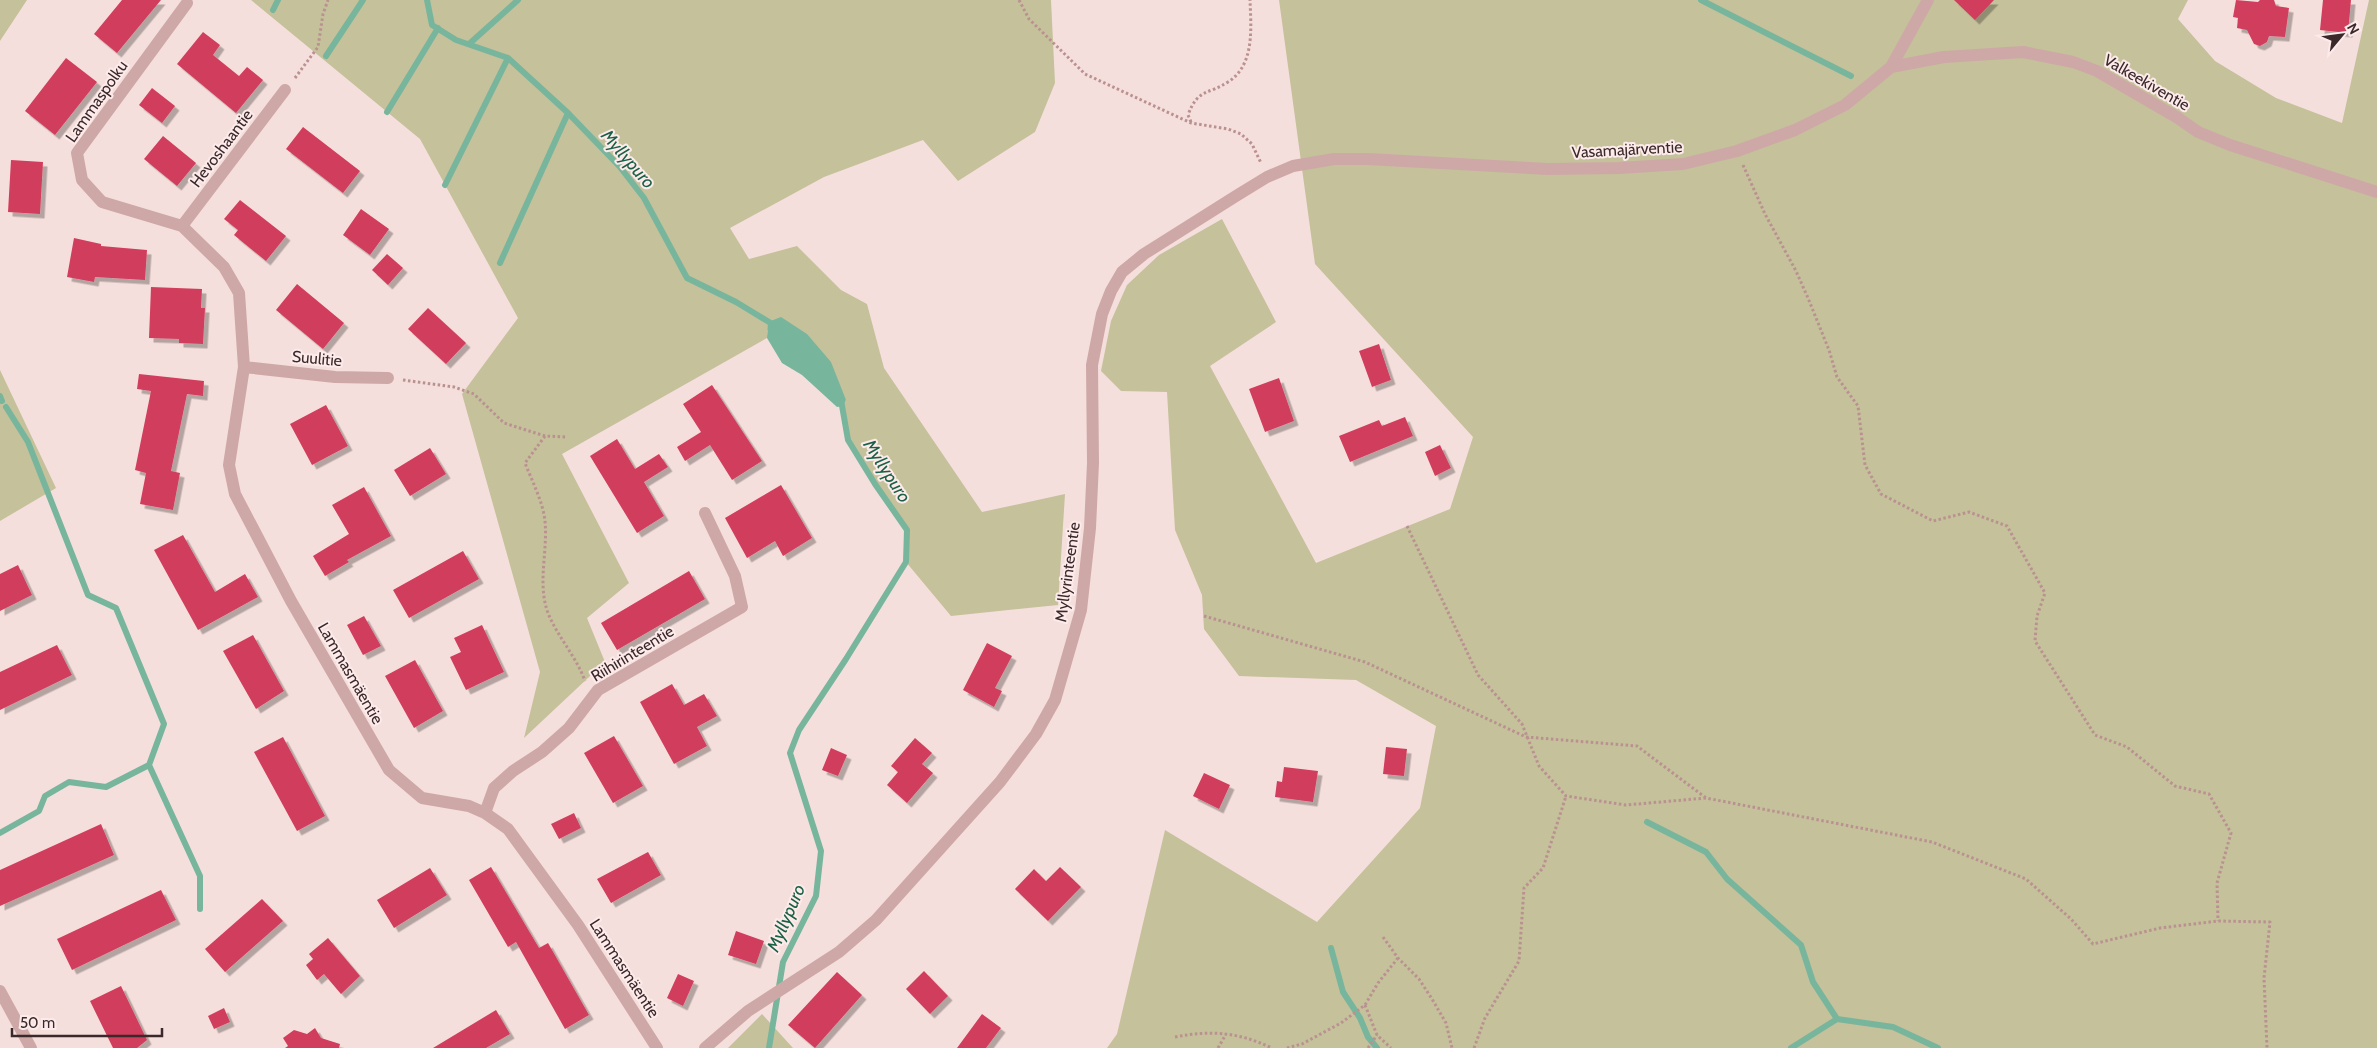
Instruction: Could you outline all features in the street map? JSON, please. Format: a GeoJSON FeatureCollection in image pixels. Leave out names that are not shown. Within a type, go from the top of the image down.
{"type":"FeatureCollection","features":[{"type":"Feature","properties":{"kind":"street","name":"Vasamajärventie"},"geometry":{"type":"LineString","coordinates":[[1267,177],[1293,166],[1334,159],[1409,159],[1548,169],[1619,168],[1683,164],[1737,151],[1795,130],[1845,105],[1891,67],[1928,0]]}},
{"type":"Feature","properties":{"kind":"street","name":"Lammaspolku"},"geometry":{"type":"LineString","coordinates":[[182,226],[102,202],[82,180],[77,153],[187,3]]}},
{"type":"Feature","properties":{"kind":"street","name":"Valkeekiventie"},"geometry":{"type":"LineString","coordinates":[[1891,67],[1944,57],[2024,52],[2073,62],[2097,71],[2178,118],[2198,132],[2230,146],[2377,192]]}},
{"type":"Feature","properties":{"kind":"street","name":"Hevoshaantie"},"geometry":{"type":"LineString","coordinates":[[182,226],[285,90]]}},
{"type":"Feature","properties":{"kind":"street","name":"Myllyrinteentie"},"geometry":{"type":"LineString","coordinates":[[705,1048],[748,1010],[839,952],[876,920],[1000,782],[1036,734],[1055,700],[1081,610],[1090,528],[1093,463],[1092,365],[1102,314],[1111,291],[1122,272],[1144,254],[1267,177]]}},
{"type":"Feature","properties":{"kind":"street","name":"Lammasmäentie"},"geometry":{"type":"LineString","coordinates":[[182,226],[224,267],[239,293],[244,367],[229,465],[235,494],[291,601],[389,770],[422,798],[468,806],[484,813],[508,829],[578,925],[657,1048]]}},
{"type":"Feature","properties":{"kind":"street","name":"Suulitie"},"geometry":{"type":"LineString","coordinates":[[244,367],[335,378],[388,378]]}},
{"type":"Feature","properties":{"kind":"street","name":"Riihirinteentie"},"geometry":{"type":"LineString","coordinates":[[484,813],[494,788],[513,771],[542,752],[569,728],[598,690],[742,607],[735,576],[704,513]]}},
{"type":"Feature","properties":{"kind":"street"},"geometry":{"type":"LineString","coordinates":[[0,991],[31,1048]]}},
{"type":"Feature","properties":{"kind":"path"},"geometry":{"type":"LineString","coordinates":[[285,90],[318,46],[323,14],[328,0]]}},
{"type":"Feature","properties":{"kind":"path"},"geometry":{"type":"LineString","coordinates":[[1019,0],[1029,19],[1085,74],[1191,123],[1228,129],[1241,134],[1252,144],[1267,177]]}},
{"type":"Feature","properties":{"kind":"path"},"geometry":{"type":"LineString","coordinates":[[1191,123],[1188,115],[1197,98],[1207,90],[1228,82],[1243,67],[1248,52],[1251,27],[1250,0]]}},
{"type":"Feature","properties":{"kind":"path"},"geometry":{"type":"LineString","coordinates":[[1737,151],[1765,214],[1796,270],[1829,350],[1837,377],[1858,406],[1866,465],[1881,494],[1934,521],[1969,512],[2007,526],[2045,593],[2037,616],[2035,641],[2095,735],[2127,747],[2175,786],[2208,794],[2231,833],[2218,883],[2218,921]]}},
{"type":"Feature","properties":{"kind":"path"},"geometry":{"type":"LineString","coordinates":[[388,378],[454,386],[474,394],[504,423],[545,436],[566,437]]}},
{"type":"Feature","properties":{"kind":"path"},"geometry":{"type":"LineString","coordinates":[[545,436],[525,463],[545,520],[546,554],[542,584],[549,614],[580,666],[592,698]]}},
{"type":"Feature","properties":{"kind":"path"},"geometry":{"type":"LineString","coordinates":[[1407,526],[1478,675],[1522,724],[1539,766],[1566,796],[1626,805],[1706,798],[1932,842],[2026,879],[2071,919],[2093,944],[2160,928],[2218,921],[2270,922],[2264,978],[2268,1048]]}},
{"type":"Feature","properties":{"kind":"path"},"geometry":{"type":"LineString","coordinates":[[1204,616],[1365,662],[1526,737],[1637,746],[1706,798]]}},
{"type":"Feature","properties":{"kind":"path"},"geometry":{"type":"LineString","coordinates":[[1474,1048],[1485,1018],[1519,961],[1524,888],[1543,868],[1566,796]]}},
{"type":"Feature","properties":{"kind":"path"},"geometry":{"type":"LineString","coordinates":[[1383,937],[1398,958],[1419,978],[1446,1023],[1452,1048]]}},
{"type":"Feature","properties":{"kind":"path"},"geometry":{"type":"LineString","coordinates":[[1287,1048],[1302,1044],[1341,1023],[1364,1005],[1378,983],[1398,958]]}},
{"type":"Feature","properties":{"kind":"path"},"geometry":{"type":"LineString","coordinates":[[1364,1005],[1377,1035],[1390,1048]]}},
{"type":"Feature","properties":{"kind":"path"},"geometry":{"type":"LineString","coordinates":[[1175,1037],[1203,1032],[1226,1034],[1256,1040],[1272,1048]]}},
{"type":"Feature","properties":{"kind":"path"},"geometry":{"type":"LineString","coordinates":[[1218,1048],[1226,1034]]}},
{"type":"Feature","properties":{"kind":"path"},"geometry":{"type":"LineString","coordinates":[[1368,1048],[1377,1035]]}},
{"type":"Feature","properties":{"kind":"shaded area"},"geometry":{"type":"Polygon","coordinates":[[[0,0],[27,0],[0,41],[0,0]]]}},
{"type":"Feature","properties":{"kind":"shaded area"},"geometry":{"type":"Polygon","coordinates":[[[251,0],[1051,0],[1055,83],[1035,132],[958,181],[923,140],[824,177],[730,228],[749,259],[797,246],[841,290],[867,304],[884,368],[982,512],[1065,494],[1058,605],[951,616],[906,562],[907,530],[875,484],[848,440],[843,406],[846,400],[767,330],[767,338],[562,454],[629,583],[587,618],[605,662],[524,738],[540,672],[462,394],[518,318],[420,139],[251,0]]]}},
{"type":"Feature","properties":{"kind":"shaded area"},"geometry":{"type":"Polygon","coordinates":[[[1279,0],[2188,0],[2178,19],[2215,61],[2276,98],[2342,123],[2369,0],[2377,0],[2377,1048],[1107,1048],[1117,1034],[1165,830],[1317,922],[1420,808],[1436,726],[1356,680],[1239,676],[1204,629],[1202,595],[1175,530],[1167,392],[1121,391],[1101,371],[1111,321],[1127,285],[1159,255],[1222,219],[1276,322],[1210,366],[1316,563],[1450,509],[1473,437],[1315,264],[1279,0]]]}},
{"type":"Feature","properties":{"kind":"shaded area"},"geometry":{"type":"Polygon","coordinates":[[[781,317],[807,334],[831,362],[846,400],[843,406],[837,407],[802,375],[782,363],[767,338],[768,322],[781,317]]]}},
{"type":"Feature","properties":{"kind":"shaded area"},"geometry":{"type":"Polygon","coordinates":[[[0,370],[56,488],[0,521],[0,370]]]}},
{"type":"Feature","properties":{"kind":"shaded area"},"geometry":{"type":"Polygon","coordinates":[[[762,1014],[793,1048],[728,1048],[762,1014]]]}},
{"type":"Feature","properties":{"kind":"building"},"geometry":{"type":"Polygon","coordinates":[[[122,0],[161,0],[117,53],[94,34],[122,0]]]}},
{"type":"Feature","properties":{"kind":"building"},"geometry":{"type":"Polygon","coordinates":[[[1954,0],[1994,0],[1975,20],[1954,0]]]}},
{"type":"Feature","properties":{"kind":"building"},"geometry":{"type":"Polygon","coordinates":[[[2236,0],[2258,2],[2260,0],[2274,0],[2276,6],[2289,8],[2285,37],[2269,36],[2267,42],[2260,46],[2254,44],[2247,30],[2237,28],[2238,18],[2233,17],[2236,0]]]}},
{"type":"Feature","properties":{"kind":"building"},"geometry":{"type":"Polygon","coordinates":[[[2323,0],[2351,0],[2348,33],[2320,30],[2323,0]]]}},
{"type":"Feature","properties":{"kind":"building"},"geometry":{"type":"Polygon","coordinates":[[[203,32],[220,45],[213,55],[239,76],[247,67],[263,80],[236,113],[177,64],[203,32]]]}},
{"type":"Feature","properties":{"kind":"building"},"geometry":{"type":"Polygon","coordinates":[[[66,58],[97,82],[55,135],[25,111],[66,58]]]}},
{"type":"Feature","properties":{"kind":"building"},"geometry":{"type":"Polygon","coordinates":[[[152,88],[175,106],[162,123],[139,105],[152,88]]]}},
{"type":"Feature","properties":{"kind":"building"},"geometry":{"type":"Polygon","coordinates":[[[303,127],[360,171],[343,193],[286,149],[303,127]]]}},
{"type":"Feature","properties":{"kind":"building"},"geometry":{"type":"Polygon","coordinates":[[[163,136],[196,163],[177,186],[144,159],[163,136]]]}},
{"type":"Feature","properties":{"kind":"building"},"geometry":{"type":"Polygon","coordinates":[[[11,160],[43,162],[40,214],[8,212],[11,160]]]}},
{"type":"Feature","properties":{"kind":"building"},"geometry":{"type":"Polygon","coordinates":[[[240,200],[286,236],[266,261],[234,235],[238,230],[224,219],[240,200]]]}},
{"type":"Feature","properties":{"kind":"building"},"geometry":{"type":"Polygon","coordinates":[[[361,209],[389,229],[370,255],[343,235],[361,209]]]}},
{"type":"Feature","properties":{"kind":"building"},"geometry":{"type":"Polygon","coordinates":[[[74,238],[101,244],[101,246],[147,250],[145,280],[95,277],[94,282],[67,277],[74,238]]]}},
{"type":"Feature","properties":{"kind":"building"},"geometry":{"type":"Polygon","coordinates":[[[387,254],[403,268],[388,285],[372,270],[387,254]]]}},
{"type":"Feature","properties":{"kind":"building"},"geometry":{"type":"Polygon","coordinates":[[[297,284],[344,323],[323,349],[276,310],[297,284]]]}},
{"type":"Feature","properties":{"kind":"building"},"geometry":{"type":"Polygon","coordinates":[[[151,287],[202,289],[201,308],[205,308],[203,344],[179,343],[179,339],[149,338],[151,287]]]}},
{"type":"Feature","properties":{"kind":"building"},"geometry":{"type":"Polygon","coordinates":[[[428,308],[466,343],[446,364],[408,329],[428,308]]]}},
{"type":"Feature","properties":{"kind":"building"},"geometry":{"type":"Polygon","coordinates":[[[1379,344],[1391,380],[1372,387],[1359,351],[1379,344]]]}},
{"type":"Feature","properties":{"kind":"building"},"geometry":{"type":"Polygon","coordinates":[[[139,374],[204,381],[203,396],[187,394],[171,471],[180,473],[173,510],[140,504],[146,473],[135,470],[151,391],[137,389],[139,374]]]}},
{"type":"Feature","properties":{"kind":"building"},"geometry":{"type":"Polygon","coordinates":[[[1279,378],[1294,421],[1265,432],[1249,389],[1279,378]]]}},
{"type":"Feature","properties":{"kind":"building"},"geometry":{"type":"Polygon","coordinates":[[[712,385],[762,461],[732,480],[710,445],[685,461],[677,447],[701,432],[683,404],[712,385]]]}},
{"type":"Feature","properties":{"kind":"building"},"geometry":{"type":"Polygon","coordinates":[[[326,405],[348,446],[312,465],[290,424],[326,405]]]}},
{"type":"Feature","properties":{"kind":"building"},"geometry":{"type":"Polygon","coordinates":[[[1405,417],[1413,436],[1350,462],[1339,436],[1379,420],[1382,426],[1405,417]]]}},
{"type":"Feature","properties":{"kind":"building"},"geometry":{"type":"Polygon","coordinates":[[[617,439],[635,469],[659,454],[668,467],[644,482],[664,516],[637,533],[590,456],[617,439]]]}},
{"type":"Feature","properties":{"kind":"building"},"geometry":{"type":"Polygon","coordinates":[[[1440,445],[1451,468],[1435,476],[1425,452],[1440,445]]]}},
{"type":"Feature","properties":{"kind":"building"},"geometry":{"type":"Polygon","coordinates":[[[430,448],[446,474],[410,496],[394,470],[430,448]]]}},
{"type":"Feature","properties":{"kind":"building"},"geometry":{"type":"Polygon","coordinates":[[[781,485],[812,538],[783,556],[775,541],[747,558],[725,518],[781,485]]]}},
{"type":"Feature","properties":{"kind":"building"},"geometry":{"type":"Polygon","coordinates":[[[364,487],[391,536],[347,560],[349,562],[325,576],[313,556],[349,534],[332,505],[364,487]]]}},
{"type":"Feature","properties":{"kind":"building"},"geometry":{"type":"Polygon","coordinates":[[[183,535],[215,592],[245,574],[258,597],[198,630],[154,550],[183,535]]]}},
{"type":"Feature","properties":{"kind":"building"},"geometry":{"type":"Polygon","coordinates":[[[463,551],[479,579],[409,618],[393,590],[463,551]]]}},
{"type":"Feature","properties":{"kind":"building"},"geometry":{"type":"Polygon","coordinates":[[[18,565],[32,595],[0,611],[0,574],[18,565]]]}},
{"type":"Feature","properties":{"kind":"building"},"geometry":{"type":"Polygon","coordinates":[[[689,571],[705,599],[617,650],[601,623],[689,571]]]}},
{"type":"Feature","properties":{"kind":"building"},"geometry":{"type":"Polygon","coordinates":[[[364,616],[381,646],[363,655],[347,625],[364,616]]]}},
{"type":"Feature","properties":{"kind":"building"},"geometry":{"type":"Polygon","coordinates":[[[482,625],[504,672],[466,690],[450,657],[461,652],[454,638],[482,625]]]}},
{"type":"Feature","properties":{"kind":"building"},"geometry":{"type":"Polygon","coordinates":[[[253,635],[284,691],[256,709],[223,651],[253,635]]]}},
{"type":"Feature","properties":{"kind":"building"},"geometry":{"type":"Polygon","coordinates":[[[987,643],[1012,656],[995,688],[1002,691],[994,707],[963,690],[987,643]]]}},
{"type":"Feature","properties":{"kind":"building"},"geometry":{"type":"Polygon","coordinates":[[[57,645],[72,675],[0,710],[0,672],[57,645]]]}},
{"type":"Feature","properties":{"kind":"building"},"geometry":{"type":"Polygon","coordinates":[[[415,660],[443,711],[414,728],[385,676],[415,660]]]}},
{"type":"Feature","properties":{"kind":"building"},"geometry":{"type":"Polygon","coordinates":[[[672,684],[684,705],[704,694],[717,716],[697,727],[707,746],[674,764],[640,702],[672,684]]]}},
{"type":"Feature","properties":{"kind":"building"},"geometry":{"type":"Polygon","coordinates":[[[614,736],[643,786],[613,803],[584,753],[614,736]]]}},
{"type":"Feature","properties":{"kind":"building"},"geometry":{"type":"Polygon","coordinates":[[[283,737],[325,816],[297,831],[254,752],[283,737]]]}},
{"type":"Feature","properties":{"kind":"building"},"geometry":{"type":"Polygon","coordinates":[[[915,738],[932,753],[922,764],[933,773],[907,803],[887,785],[898,772],[891,766],[915,738]]]}},
{"type":"Feature","properties":{"kind":"building"},"geometry":{"type":"Polygon","coordinates":[[[1386,747],[1407,749],[1404,776],[1383,774],[1386,747]]]}},
{"type":"Feature","properties":{"kind":"building"},"geometry":{"type":"Polygon","coordinates":[[[831,748],[847,755],[838,776],[822,770],[831,748]]]}},
{"type":"Feature","properties":{"kind":"building"},"geometry":{"type":"Polygon","coordinates":[[[1284,767],[1318,771],[1313,802],[1275,797],[1277,781],[1282,782],[1284,767]]]}},
{"type":"Feature","properties":{"kind":"building"},"geometry":{"type":"Polygon","coordinates":[[[1204,773],[1230,785],[1219,809],[1193,796],[1204,773]]]}},
{"type":"Feature","properties":{"kind":"building"},"geometry":{"type":"Polygon","coordinates":[[[574,813],[581,828],[559,839],[551,824],[574,813]]]}},
{"type":"Feature","properties":{"kind":"building"},"geometry":{"type":"Polygon","coordinates":[[[101,824],[114,855],[0,906],[0,870],[101,824]]]}},
{"type":"Feature","properties":{"kind":"building"},"geometry":{"type":"Polygon","coordinates":[[[648,852],[661,875],[611,903],[597,879],[648,852]]]}},
{"type":"Feature","properties":{"kind":"building"},"geometry":{"type":"Polygon","coordinates":[[[491,867],[539,948],[548,943],[589,1015],[565,1029],[516,942],[508,947],[469,880],[491,867]]]}},
{"type":"Feature","properties":{"kind":"building"},"geometry":{"type":"Polygon","coordinates":[[[1060,867],[1081,887],[1048,921],[1015,889],[1034,869],[1046,881],[1060,867]]]}},
{"type":"Feature","properties":{"kind":"building"},"geometry":{"type":"Polygon","coordinates":[[[430,868],[447,895],[394,928],[377,900],[430,868]]]}},
{"type":"Feature","properties":{"kind":"building"},"geometry":{"type":"Polygon","coordinates":[[[161,890],[176,920],[72,970],[57,939],[161,890]]]}},
{"type":"Feature","properties":{"kind":"building"},"geometry":{"type":"Polygon","coordinates":[[[262,899],[283,921],[225,972],[205,949],[262,899]]]}},
{"type":"Feature","properties":{"kind":"building"},"geometry":{"type":"Polygon","coordinates":[[[736,931],[764,941],[756,964],[728,955],[736,931]]]}},
{"type":"Feature","properties":{"kind":"building"},"geometry":{"type":"Polygon","coordinates":[[[328,938],[360,976],[341,994],[324,974],[317,980],[306,965],[313,959],[309,954],[328,938]]]}},
{"type":"Feature","properties":{"kind":"building"},"geometry":{"type":"Polygon","coordinates":[[[924,971],[948,996],[930,1014],[906,989],[924,971]]]}},
{"type":"Feature","properties":{"kind":"building"},"geometry":{"type":"Polygon","coordinates":[[[837,972],[862,995],[815,1048],[788,1025],[837,972]]]}},
{"type":"Feature","properties":{"kind":"building"},"geometry":{"type":"Polygon","coordinates":[[[678,974],[694,981],[683,1006],[667,998],[678,974]]]}},
{"type":"Feature","properties":{"kind":"building"},"geometry":{"type":"Polygon","coordinates":[[[121,986],[147,1040],[137,1048],[113,1048],[90,1001],[121,986]]]}},
{"type":"Feature","properties":{"kind":"building"},"geometry":{"type":"Polygon","coordinates":[[[224,1008],[230,1022],[214,1029],[208,1016],[224,1008]]]}},
{"type":"Feature","properties":{"kind":"building"},"geometry":{"type":"Polygon","coordinates":[[[496,1010],[510,1034],[486,1048],[433,1048],[496,1010]]]}},
{"type":"Feature","properties":{"kind":"building"},"geometry":{"type":"Polygon","coordinates":[[[982,1014],[1001,1028],[986,1048],[957,1048],[982,1014]]]}},
{"type":"Feature","properties":{"kind":"building"},"geometry":{"type":"Polygon","coordinates":[[[315,1028],[321,1038],[340,1044],[339,1048],[285,1048],[288,1046],[283,1038],[294,1030],[307,1034],[315,1028]]]}},
{"type":"Feature","properties":{"kind":"waterway"},"geometry":{"type":"LineString","coordinates":[[273,10],[278,0]]}},
{"type":"Feature","properties":{"kind":"waterway"},"geometry":{"type":"LineString","coordinates":[[326,56],[363,0]]}},
{"type":"Feature","properties":{"kind":"waterway","name":"Myllypuro"},"geometry":{"type":"LineString","coordinates":[[427,0],[432,25],[456,40],[508,58],[568,113],[620,167],[644,198],[687,278],[736,302],[774,325]]}},
{"type":"Feature","properties":{"kind":"waterway"},"geometry":{"type":"LineString","coordinates":[[469,44],[518,0]]}},
{"type":"Feature","properties":{"kind":"waterway"},"geometry":{"type":"LineString","coordinates":[[1701,0],[1851,76]]}},
{"type":"Feature","properties":{"kind":"waterway"},"geometry":{"type":"LineString","coordinates":[[387,112],[438,28]]}},
{"type":"Feature","properties":{"kind":"waterway"},"geometry":{"type":"LineString","coordinates":[[445,185],[508,58]]}},
{"type":"Feature","properties":{"kind":"waterway"},"geometry":{"type":"LineString","coordinates":[[500,263],[568,113]]}},
{"type":"Feature","properties":{"kind":"waterway"},"geometry":{"type":"LineString","coordinates":[[0,396],[2,401]]}},
{"type":"Feature","properties":{"kind":"waterway","name":"Myllypuro"},"geometry":{"type":"LineString","coordinates":[[769,1048],[783,962],[816,896],[821,851],[790,753],[799,730],[846,659],[906,562],[907,530],[875,484],[848,440],[841,400]]}},
{"type":"Feature","properties":{"kind":"waterway"},"geometry":{"type":"LineString","coordinates":[[0,833],[39,811],[45,796],[69,782],[106,787],[149,765],[164,724],[116,608],[88,595],[28,442],[6,407]]}},
{"type":"Feature","properties":{"kind":"waterway"},"geometry":{"type":"LineString","coordinates":[[149,765],[200,876],[200,909]]}},
{"type":"Feature","properties":{"kind":"waterway"},"geometry":{"type":"LineString","coordinates":[[1647,822],[1706,852],[1727,879],[1801,945],[1813,982],[1837,1019]]}},
{"type":"Feature","properties":{"kind":"waterway"},"geometry":{"type":"LineString","coordinates":[[1331,948],[1343,992],[1360,1018],[1368,1037],[1377,1048]]}},
{"type":"Feature","properties":{"kind":"waterway"},"geometry":{"type":"LineString","coordinates":[[1791,1048],[1837,1019],[1893,1027],[1938,1048]]}}]}
